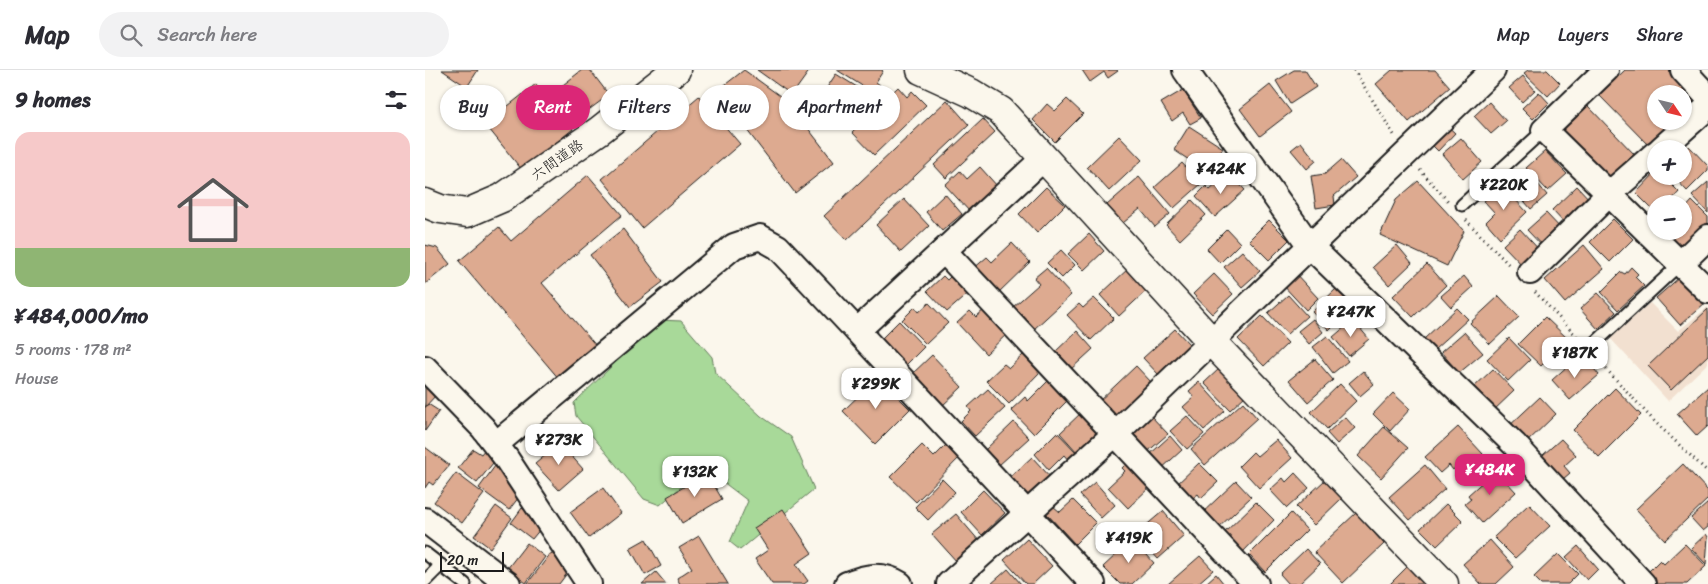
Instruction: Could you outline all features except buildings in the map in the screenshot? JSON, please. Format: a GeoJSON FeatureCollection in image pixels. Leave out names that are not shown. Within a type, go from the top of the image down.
{"type":"FeatureCollection","features":[{"type":"Feature","properties":{"kind":"street","name":"六間道路"},"geometry":{"type":"LineString","coordinates":[[425,204],[440,209],[467,213],[502,198],[600,130],[676,70]]}},
{"type":"Feature","properties":{"kind":"street"},"geometry":{"type":"LineString","coordinates":[[921,70],[971,93],[1001,111],[1210,340],[1444,584]]}},
{"type":"Feature","properties":{"kind":"street"},"geometry":{"type":"LineString","coordinates":[[1185,70],[1310,246],[1514,444],[1643,584]]}},
{"type":"Feature","properties":{"kind":"street"},"geometry":{"type":"LineString","coordinates":[[949,584],[1116,433],[1210,340],[1493,70]]}},
{"type":"Feature","properties":{"kind":"street"},"geometry":{"type":"LineString","coordinates":[[1606,70],[1544,130],[1708,291]]}},
{"type":"Feature","properties":{"kind":"street"},"geometry":{"type":"LineString","coordinates":[[1683,70],[1708,97]]}},
{"type":"Feature","properties":{"kind":"street"},"geometry":{"type":"LineString","coordinates":[[1671,140],[1708,107]]}},
{"type":"Feature","properties":{"kind":"street"},"geometry":{"type":"LineString","coordinates":[[857,331],[1044,158]]}},
{"type":"Feature","properties":{"kind":"street"},"geometry":{"type":"LineString","coordinates":[[1530,272],[1609,194],[1647,161]]}},
{"type":"Feature","properties":{"kind":"street"},"geometry":{"type":"LineString","coordinates":[[495,444],[734,246],[759,237],[778,248],[1028,512],[1093,584]]}},
{"type":"Feature","properties":{"kind":"street"},"geometry":{"type":"LineString","coordinates":[[1680,264],[1708,238]]}},
{"type":"Feature","properties":{"kind":"street"},"geometry":{"type":"LineString","coordinates":[[944,251],[1256,584]]}},
{"type":"Feature","properties":{"kind":"street"},"geometry":{"type":"LineString","coordinates":[[425,368],[495,444],[589,584]]}},
{"type":"Feature","properties":{"kind":"street"},"geometry":{"type":"LineString","coordinates":[[425,520],[509,584]]}},
{"type":"Feature","properties":{"kind":"street"},"geometry":{"type":"LineString","coordinates":[[847,584],[868,576],[881,576],[900,584]]}},
{"type":"Feature","properties":{"kind":"lane"},"geometry":{"type":"LineString","coordinates":[[1463,205],[1544,130]]}},
{"type":"Feature","properties":{"kind":"lane"},"geometry":{"type":"LineString","coordinates":[[1595,343],[1680,264]]}},
{"type":"Feature","properties":{"kind":"lane"},"geometry":{"type":"LineString","coordinates":[[425,553],[465,584]]}},
{"type":"Feature","properties":{"kind":"lane"},"geometry":{"type":"LineString","coordinates":[[425,581],[441,565]]}},
{"type":"Feature","properties":{"kind":"shaded area"},"geometry":{"type":"Polygon","coordinates":[[[1650,303],[1678,331],[1708,307],[1708,363],[1668,401],[1610,338],[1650,303]]]}},
{"type":"Feature","properties":{"kind":"green space"},"geometry":{"type":"Polygon","coordinates":[[[659,320],[681,321],[712,357],[715,373],[761,416],[791,437],[814,489],[740,550],[730,542],[748,501],[723,482],[698,477],[680,488],[660,505],[644,499],[576,416],[574,403],[659,320]]]}}]}
